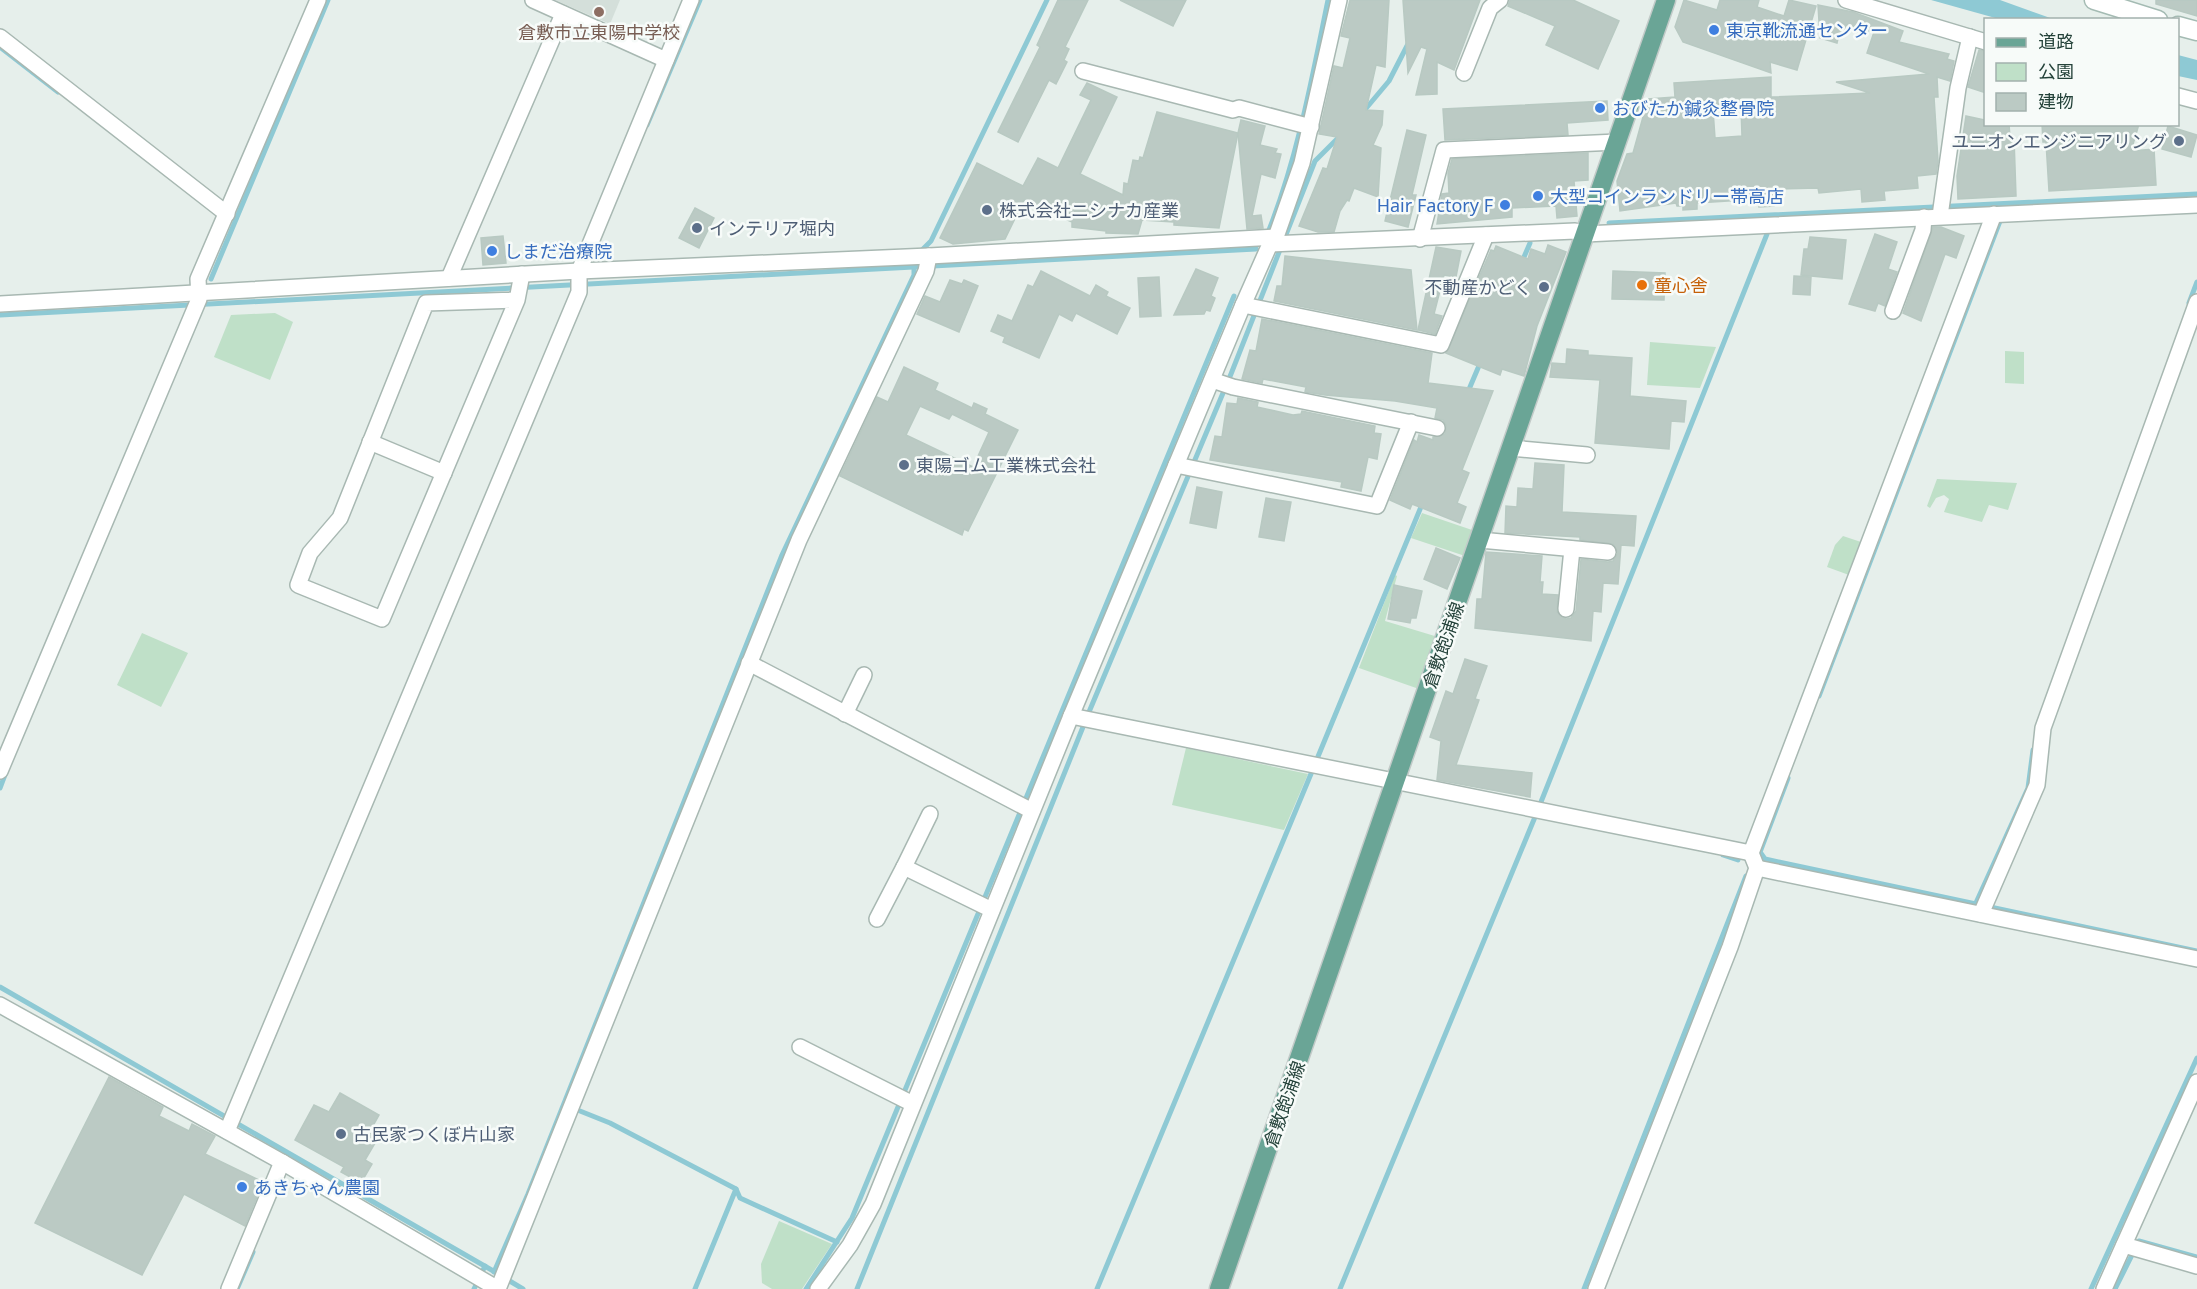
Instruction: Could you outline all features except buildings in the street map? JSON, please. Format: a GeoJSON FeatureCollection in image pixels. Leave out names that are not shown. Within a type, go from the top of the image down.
{"type":"FeatureCollection","features":[{"type":"Feature","properties":{"kind":"main road","name":"倉敷飽浦線"},"geometry":{"type":"LineString","coordinates":[[1220,1289],[1666,0]]}},
{"type":"Feature","properties":{"kind":"main road"},"geometry":{"type":"LineString","coordinates":[[2094,0],[2152,18]]}},
{"type":"Feature","properties":{"kind":"main road"},"geometry":{"type":"LineString","coordinates":[[2179,26],[2197,32]]}},
{"type":"Feature","properties":{"kind":"street"},"geometry":{"type":"LineString","coordinates":[[0,771],[197,301],[198,279],[318,0]]}},
{"type":"Feature","properties":{"kind":"street"},"geometry":{"type":"LineString","coordinates":[[532,0],[666,60]]}},
{"type":"Feature","properties":{"kind":"street"},"geometry":{"type":"LineString","coordinates":[[230,1124],[579,281],[691,0]]}},
{"type":"Feature","properties":{"kind":"street"},"geometry":{"type":"LineString","coordinates":[[818,1289],[862,1225],[906,1100],[1025,807],[1081,718],[1222,384],[1278,242],[1302,163],[1305,125],[1339,0]]}},
{"type":"Feature","properties":{"kind":"street"},"geometry":{"type":"LineString","coordinates":[[1464,73],[1490,8],[1500,0]]}},
{"type":"Feature","properties":{"kind":"street"},"geometry":{"type":"LineString","coordinates":[[1846,0],[1978,40],[1958,88],[1937,211],[1923,230],[1893,310]]}},
{"type":"Feature","properties":{"kind":"street"},"geometry":{"type":"LineString","coordinates":[[449,278],[563,14]]}},
{"type":"Feature","properties":{"kind":"street"},"geometry":{"type":"LineString","coordinates":[[0,37],[227,214]]}},
{"type":"Feature","properties":{"kind":"street"},"geometry":{"type":"LineString","coordinates":[[1083,71],[1233,110],[1239,108],[1305,125]]}},
{"type":"Feature","properties":{"kind":"street"},"geometry":{"type":"LineString","coordinates":[[2179,96],[2197,101]]}},
{"type":"Feature","properties":{"kind":"street"},"geometry":{"type":"LineString","coordinates":[[1420,239],[1444,150],[1617,142]]}},
{"type":"Feature","properties":{"kind":"street"},"geometry":{"type":"LineString","coordinates":[[519,288],[382,619],[298,585],[310,554],[340,518],[426,303],[519,288],[579,281],[922,261],[1278,242],[1420,239],[1575,231],[1586,234],[1937,211],[1994,214],[2197,205]]}},
{"type":"Feature","properties":{"kind":"street"},"geometry":{"type":"LineString","coordinates":[[1596,1289],[1730,947],[1757,868],[1751,853],[1994,214]]}},
{"type":"Feature","properties":{"kind":"street"},"geometry":{"type":"LineString","coordinates":[[1253,307],[1442,345],[1486,235]]}},
{"type":"Feature","properties":{"kind":"street"},"geometry":{"type":"LineString","coordinates":[[0,1005],[230,1124],[282,1162],[494,1281],[636,951],[799,540],[922,261]]}},
{"type":"Feature","properties":{"kind":"street"},"geometry":{"type":"LineString","coordinates":[[0,304],[197,301],[449,278],[519,288]]}},
{"type":"Feature","properties":{"kind":"street"},"geometry":{"type":"LineString","coordinates":[[1983,909],[2037,785],[2043,728],[2197,302]]}},
{"type":"Feature","properties":{"kind":"street"},"geometry":{"type":"LineString","coordinates":[[1222,384],[1437,428]]}},
{"type":"Feature","properties":{"kind":"street"},"geometry":{"type":"LineString","coordinates":[[1186,468],[1377,506],[1411,422]]}},
{"type":"Feature","properties":{"kind":"street"},"geometry":{"type":"LineString","coordinates":[[370,442],[444,473]]}},
{"type":"Feature","properties":{"kind":"street"},"geometry":{"type":"LineString","coordinates":[[1511,448],[1587,455]]}},
{"type":"Feature","properties":{"kind":"street"},"geometry":{"type":"LineString","coordinates":[[1480,540],[1608,552]]}},
{"type":"Feature","properties":{"kind":"street"},"geometry":{"type":"LineString","coordinates":[[1566,609],[1572,549]]}},
{"type":"Feature","properties":{"kind":"street"},"geometry":{"type":"LineString","coordinates":[[749,663],[1025,807]]}},
{"type":"Feature","properties":{"kind":"street"},"geometry":{"type":"LineString","coordinates":[[845,714],[864,675]]}},
{"type":"Feature","properties":{"kind":"street"},"geometry":{"type":"LineString","coordinates":[[1081,718],[1751,853]]}},
{"type":"Feature","properties":{"kind":"street"},"geometry":{"type":"LineString","coordinates":[[877,919],[930,814]]}},
{"type":"Feature","properties":{"kind":"street"},"geometry":{"type":"LineString","coordinates":[[904,867],[985,906]]}},
{"type":"Feature","properties":{"kind":"street"},"geometry":{"type":"LineString","coordinates":[[1757,868],[1983,909],[2197,959]]}},
{"type":"Feature","properties":{"kind":"street"},"geometry":{"type":"LineString","coordinates":[[800,1047],[906,1100]]}},
{"type":"Feature","properties":{"kind":"street"},"geometry":{"type":"LineString","coordinates":[[2104,1289],[2131,1247],[2197,1082]]}},
{"type":"Feature","properties":{"kind":"street"},"geometry":{"type":"LineString","coordinates":[[229,1289],[282,1162]]}},
{"type":"Feature","properties":{"kind":"street"},"geometry":{"type":"LineString","coordinates":[[2131,1247],[2197,1266]]}},
{"type":"Feature","properties":{"kind":"shaded area","name":"倉敷市立東陽中学校"},"geometry":{"type":"Polygon","coordinates":[[[555,0],[620,0],[610,24],[555,0]]]}},
{"type":"Feature","properties":{"kind":"green space"},"geometry":{"type":"Polygon","coordinates":[[[275,313],[293,322],[270,380],[214,357],[231,315],[275,313]]]}},
{"type":"Feature","properties":{"kind":"green space"},"geometry":{"type":"Polygon","coordinates":[[[1650,342],[1716,347],[1700,388],[1647,385],[1650,342]]]}},
{"type":"Feature","properties":{"kind":"green space"},"geometry":{"type":"Polygon","coordinates":[[[2005,351],[2024,352],[2024,384],[2005,383],[2005,351]]]}},
{"type":"Feature","properties":{"kind":"green space"},"geometry":{"type":"Polygon","coordinates":[[[1937,479],[2017,483],[2008,510],[1989,505],[1982,522],[1944,512],[1949,499],[1944,495],[1936,498],[1930,508],[1927,506],[1937,479]]]}},
{"type":"Feature","properties":{"kind":"green space"},"geometry":{"type":"Polygon","coordinates":[[[1422,513],[1475,531],[1465,556],[1411,538],[1422,513]]]}},
{"type":"Feature","properties":{"kind":"green space"},"geometry":{"type":"Polygon","coordinates":[[[1843,536],[1861,542],[1849,575],[1827,567],[1835,545],[1843,536]]]}},
{"type":"Feature","properties":{"kind":"green space"},"geometry":{"type":"Polygon","coordinates":[[[1395,575],[1397,576],[1385,621],[1438,637],[1419,689],[1359,668],[1395,575]]]}},
{"type":"Feature","properties":{"kind":"green space"},"geometry":{"type":"Polygon","coordinates":[[[142,633],[188,653],[161,707],[117,685],[142,633]]]}},
{"type":"Feature","properties":{"kind":"green space"},"geometry":{"type":"Polygon","coordinates":[[[1186,748],[1308,774],[1284,830],[1172,805],[1186,748]]]}},
{"type":"Feature","properties":{"kind":"green space"},"geometry":{"type":"Polygon","coordinates":[[[779,1221],[832,1244],[802,1289],[772,1289],[762,1283],[761,1264],[779,1221]]]}},
{"type":"Feature","properties":{"kind":"water"},"geometry":{"type":"Polygon","coordinates":[[[1931,0],[2000,0],[2050,18],[1995,18],[1931,0]]]}},
{"type":"Feature","properties":{"kind":"water"},"geometry":{"type":"Polygon","coordinates":[[[2179,55],[2197,60],[2197,80],[2179,76],[2179,55]]]}},
{"type":"Feature","properties":{"kind":"waterway"},"geometry":{"type":"LineString","coordinates":[[211,279],[328,0]]}},
{"type":"Feature","properties":{"kind":"waterway"},"geometry":{"type":"LineString","coordinates":[[647,125],[700,0]]}},
{"type":"Feature","properties":{"kind":"waterway"},"geometry":{"type":"LineString","coordinates":[[920,252],[931,241],[1047,0]]}},
{"type":"Feature","properties":{"kind":"waterway"},"geometry":{"type":"LineString","coordinates":[[1269,230],[1296,145],[1328,0]]}},
{"type":"Feature","properties":{"kind":"waterway"},"geometry":{"type":"LineString","coordinates":[[1363,112],[1389,81],[1409,42]]}},
{"type":"Feature","properties":{"kind":"waterway"},"geometry":{"type":"LineString","coordinates":[[0,47],[58,92]]}},
{"type":"Feature","properties":{"kind":"waterway"},"geometry":{"type":"LineString","coordinates":[[857,1289],[1089,712],[1231,374],[1315,161],[1340,136]]}},
{"type":"Feature","properties":{"kind":"waterway"},"geometry":{"type":"LineString","coordinates":[[1609,223],[2197,194]]}},
{"type":"Feature","properties":{"kind":"waterway"},"geometry":{"type":"LineString","coordinates":[[1819,696],[2000,221]]}},
{"type":"Feature","properties":{"kind":"waterway"},"geometry":{"type":"LineString","coordinates":[[1340,1289],[1535,817],[1767,234]]}},
{"type":"Feature","properties":{"kind":"waterway"},"geometry":{"type":"LineString","coordinates":[[1521,264],[1530,243]]}},
{"type":"Feature","properties":{"kind":"waterway"},"geometry":{"type":"LineString","coordinates":[[0,315],[1256,249]]}},
{"type":"Feature","properties":{"kind":"waterway"},"geometry":{"type":"LineString","coordinates":[[494,1272],[528,1194],[782,555],[914,275],[914,268]]}},
{"type":"Feature","properties":{"kind":"waterway"},"geometry":{"type":"LineString","coordinates":[[2189,303],[2197,282]]}},
{"type":"Feature","properties":{"kind":"waterway"},"geometry":{"type":"LineString","coordinates":[[806,1289],[852,1218],[1234,296]]}},
{"type":"Feature","properties":{"kind":"waterway"},"geometry":{"type":"LineString","coordinates":[[1467,394],[1481,361]]}},
{"type":"Feature","properties":{"kind":"waterway"},"geometry":{"type":"LineString","coordinates":[[1317,759],[1423,502]]}},
{"type":"Feature","properties":{"kind":"waterway"},"geometry":{"type":"LineString","coordinates":[[1975,905],[2028,788],[2033,750]]}},
{"type":"Feature","properties":{"kind":"waterway"},"geometry":{"type":"LineString","coordinates":[[1097,1289],[1313,769]]}},
{"type":"Feature","properties":{"kind":"waterway"},"geometry":{"type":"LineString","coordinates":[[0,788],[6,772]]}},
{"type":"Feature","properties":{"kind":"waterway"},"geometry":{"type":"LineString","coordinates":[[1788,778],[1760,852],[1765,859],[2197,951]]}},
{"type":"Feature","properties":{"kind":"waterway"},"geometry":{"type":"LineString","coordinates":[[1723,855],[1738,860]]}},
{"type":"Feature","properties":{"kind":"waterway"},"geometry":{"type":"LineString","coordinates":[[1584,1289],[1746,876]]}},
{"type":"Feature","properties":{"kind":"waterway"},"geometry":{"type":"LineString","coordinates":[[0,987],[495,1272]]}},
{"type":"Feature","properties":{"kind":"waterway"},"geometry":{"type":"LineString","coordinates":[[2091,1289],[2197,1058]]}},
{"type":"Feature","properties":{"kind":"waterway"},"geometry":{"type":"LineString","coordinates":[[580,1111],[610,1123],[736,1189],[740,1198],[837,1242]]}},
{"type":"Feature","properties":{"kind":"waterway"},"geometry":{"type":"LineString","coordinates":[[695,1289],[736,1189]]}},
{"type":"Feature","properties":{"kind":"waterway"},"geometry":{"type":"LineString","coordinates":[[2115,1289],[2139,1241],[2197,1257]]}},
{"type":"Feature","properties":{"kind":"waterway"},"geometry":{"type":"LineString","coordinates":[[237,1289],[253,1252]]}},
{"type":"Feature","properties":{"kind":"waterway"},"geometry":{"type":"LineString","coordinates":[[474,1289],[485,1266]]}},
{"type":"Feature","properties":{"kind":"waterway"},"geometry":{"type":"LineString","coordinates":[[503,1277],[523,1289]]}},
{"type":"Feature","properties":{"kind":"place","name":"倉敷市立東陽中学校"},"geometry":{"type":"Point","coordinates":[599,12]}},
{"type":"Feature","properties":{"kind":"place","name":"東京靴流通センター"},"geometry":{"type":"Point","coordinates":[1714,30]}},
{"type":"Feature","properties":{"kind":"place","name":"おびたか鍼灸整骨院"},"geometry":{"type":"Point","coordinates":[1600,108]}},
{"type":"Feature","properties":{"kind":"place","name":"ユニオンエンジニアリング"},"geometry":{"type":"Point","coordinates":[2179,141]}},
{"type":"Feature","properties":{"kind":"place","name":"大型コインランドリー帯高店"},"geometry":{"type":"Point","coordinates":[1538,196]}},
{"type":"Feature","properties":{"kind":"place","name":"Hair Factory F"},"geometry":{"type":"Point","coordinates":[1505,205]}},
{"type":"Feature","properties":{"kind":"place","name":"株式会社ニシナカ産業"},"geometry":{"type":"Point","coordinates":[987,210]}},
{"type":"Feature","properties":{"kind":"place","name":"インテリア堀内"},"geometry":{"type":"Point","coordinates":[697,228]}},
{"type":"Feature","properties":{"kind":"place","name":"しまだ治療院"},"geometry":{"type":"Point","coordinates":[492,251]}},
{"type":"Feature","properties":{"kind":"place","name":"童心舎"},"geometry":{"type":"Point","coordinates":[1642,285]}},
{"type":"Feature","properties":{"kind":"place","name":"不動産かどく"},"geometry":{"type":"Point","coordinates":[1544,287]}},
{"type":"Feature","properties":{"kind":"place","name":"東陽ゴム工業株式会社"},"geometry":{"type":"Point","coordinates":[904,465]}},
{"type":"Feature","properties":{"kind":"place","name":"古民家つくぼ片山家"},"geometry":{"type":"Point","coordinates":[341,1134]}},
{"type":"Feature","properties":{"kind":"place","name":"あきちゃん農園"},"geometry":{"type":"Point","coordinates":[242,1187]}}]}
